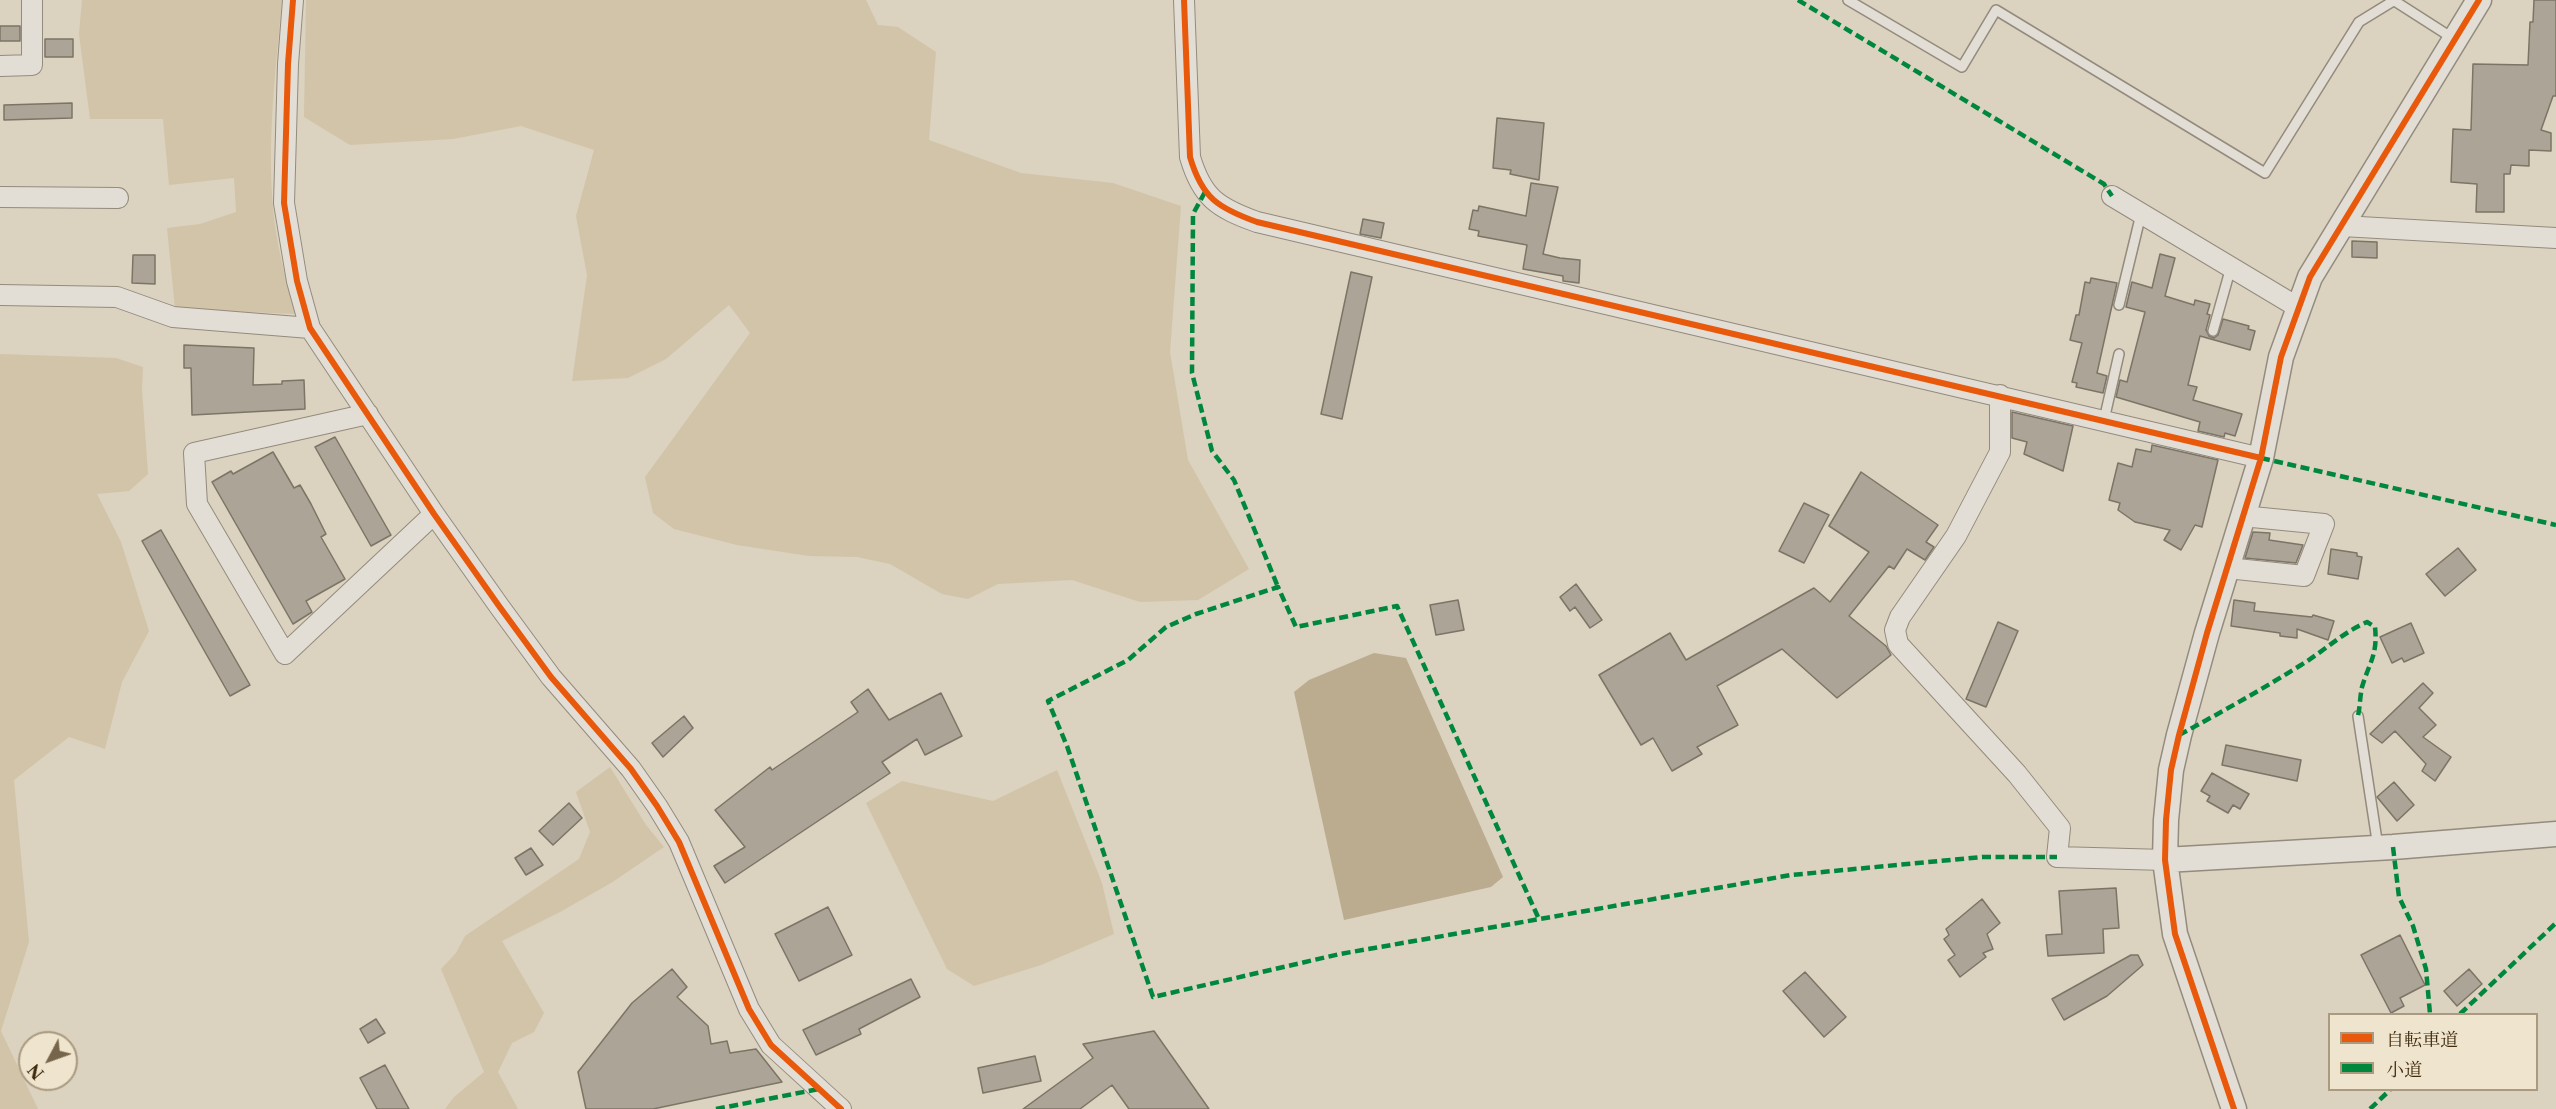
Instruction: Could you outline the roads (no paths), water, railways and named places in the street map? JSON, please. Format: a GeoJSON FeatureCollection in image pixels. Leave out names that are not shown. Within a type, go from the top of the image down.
{"type":"FeatureCollection","features":[{"type":"Feature","properties":{"kind":"street"},"geometry":{"type":"LineString","coordinates":[[0,66],[32,65],[33,0]]}},
{"type":"Feature","properties":{"kind":"street"},"geometry":{"type":"LineString","coordinates":[[293,0],[288,64],[285,203],[297,281],[310,328],[434,514],[551,677],[631,769],[668,824],[679,842],[749,1009],[771,1045],[841,1109]]}},
{"type":"Feature","properties":{"kind":"street"},"geometry":{"type":"LineString","coordinates":[[1184,0],[1190,157],[1196,176],[1205,192],[1217,205],[1231,213],[1257,222],[2261,458]]}},
{"type":"Feature","properties":{"kind":"street"},"geometry":{"type":"LineString","coordinates":[[2234,1109],[2175,934],[2165,860],[2171,770],[2185,712],[2261,458],[2281,357],[2310,277],[2479,0]]}},
{"type":"Feature","properties":{"kind":"street"},"geometry":{"type":"LineString","coordinates":[[2112,196],[2299,308]]}},
{"type":"Feature","properties":{"kind":"street"},"geometry":{"type":"LineString","coordinates":[[0,197],[118,198]]}},
{"type":"Feature","properties":{"kind":"street"},"geometry":{"type":"LineString","coordinates":[[2342,226],[2556,238]]}},
{"type":"Feature","properties":{"kind":"street"},"geometry":{"type":"LineString","coordinates":[[0,295],[117,297],[173,317],[310,328]]}},
{"type":"Feature","properties":{"kind":"street"},"geometry":{"type":"LineString","coordinates":[[2000,395],[2000,452],[1956,536],[1900,617],[1895,630],[1898,644],[2017,774],[2060,828],[2057,857],[2165,860],[2556,834]]}},
{"type":"Feature","properties":{"kind":"street"},"geometry":{"type":"LineString","coordinates":[[368,414],[194,453],[197,504],[285,654],[434,514]]}},
{"type":"Feature","properties":{"kind":"street"},"geometry":{"type":"LineString","coordinates":[[2227,568],[2304,576],[2324,524],[2242,516]]}},
{"type":"Feature","properties":{"kind":"lane"},"geometry":{"type":"LineString","coordinates":[[1848,0],[1962,67],[1996,10],[2265,173],[2359,22],[2394,0],[2455,39]]}},
{"type":"Feature","properties":{"kind":"lane"},"geometry":{"type":"LineString","coordinates":[[2119,305],[2141,213]]}},
{"type":"Feature","properties":{"kind":"lane"},"geometry":{"type":"LineString","coordinates":[[2213,331],[2231,267]]}},
{"type":"Feature","properties":{"kind":"lane"},"geometry":{"type":"LineString","coordinates":[[2104,420],[2119,354]]}},
{"type":"Feature","properties":{"kind":"lane"},"geometry":{"type":"LineString","coordinates":[[2358,716],[2378,847]]}}]}
